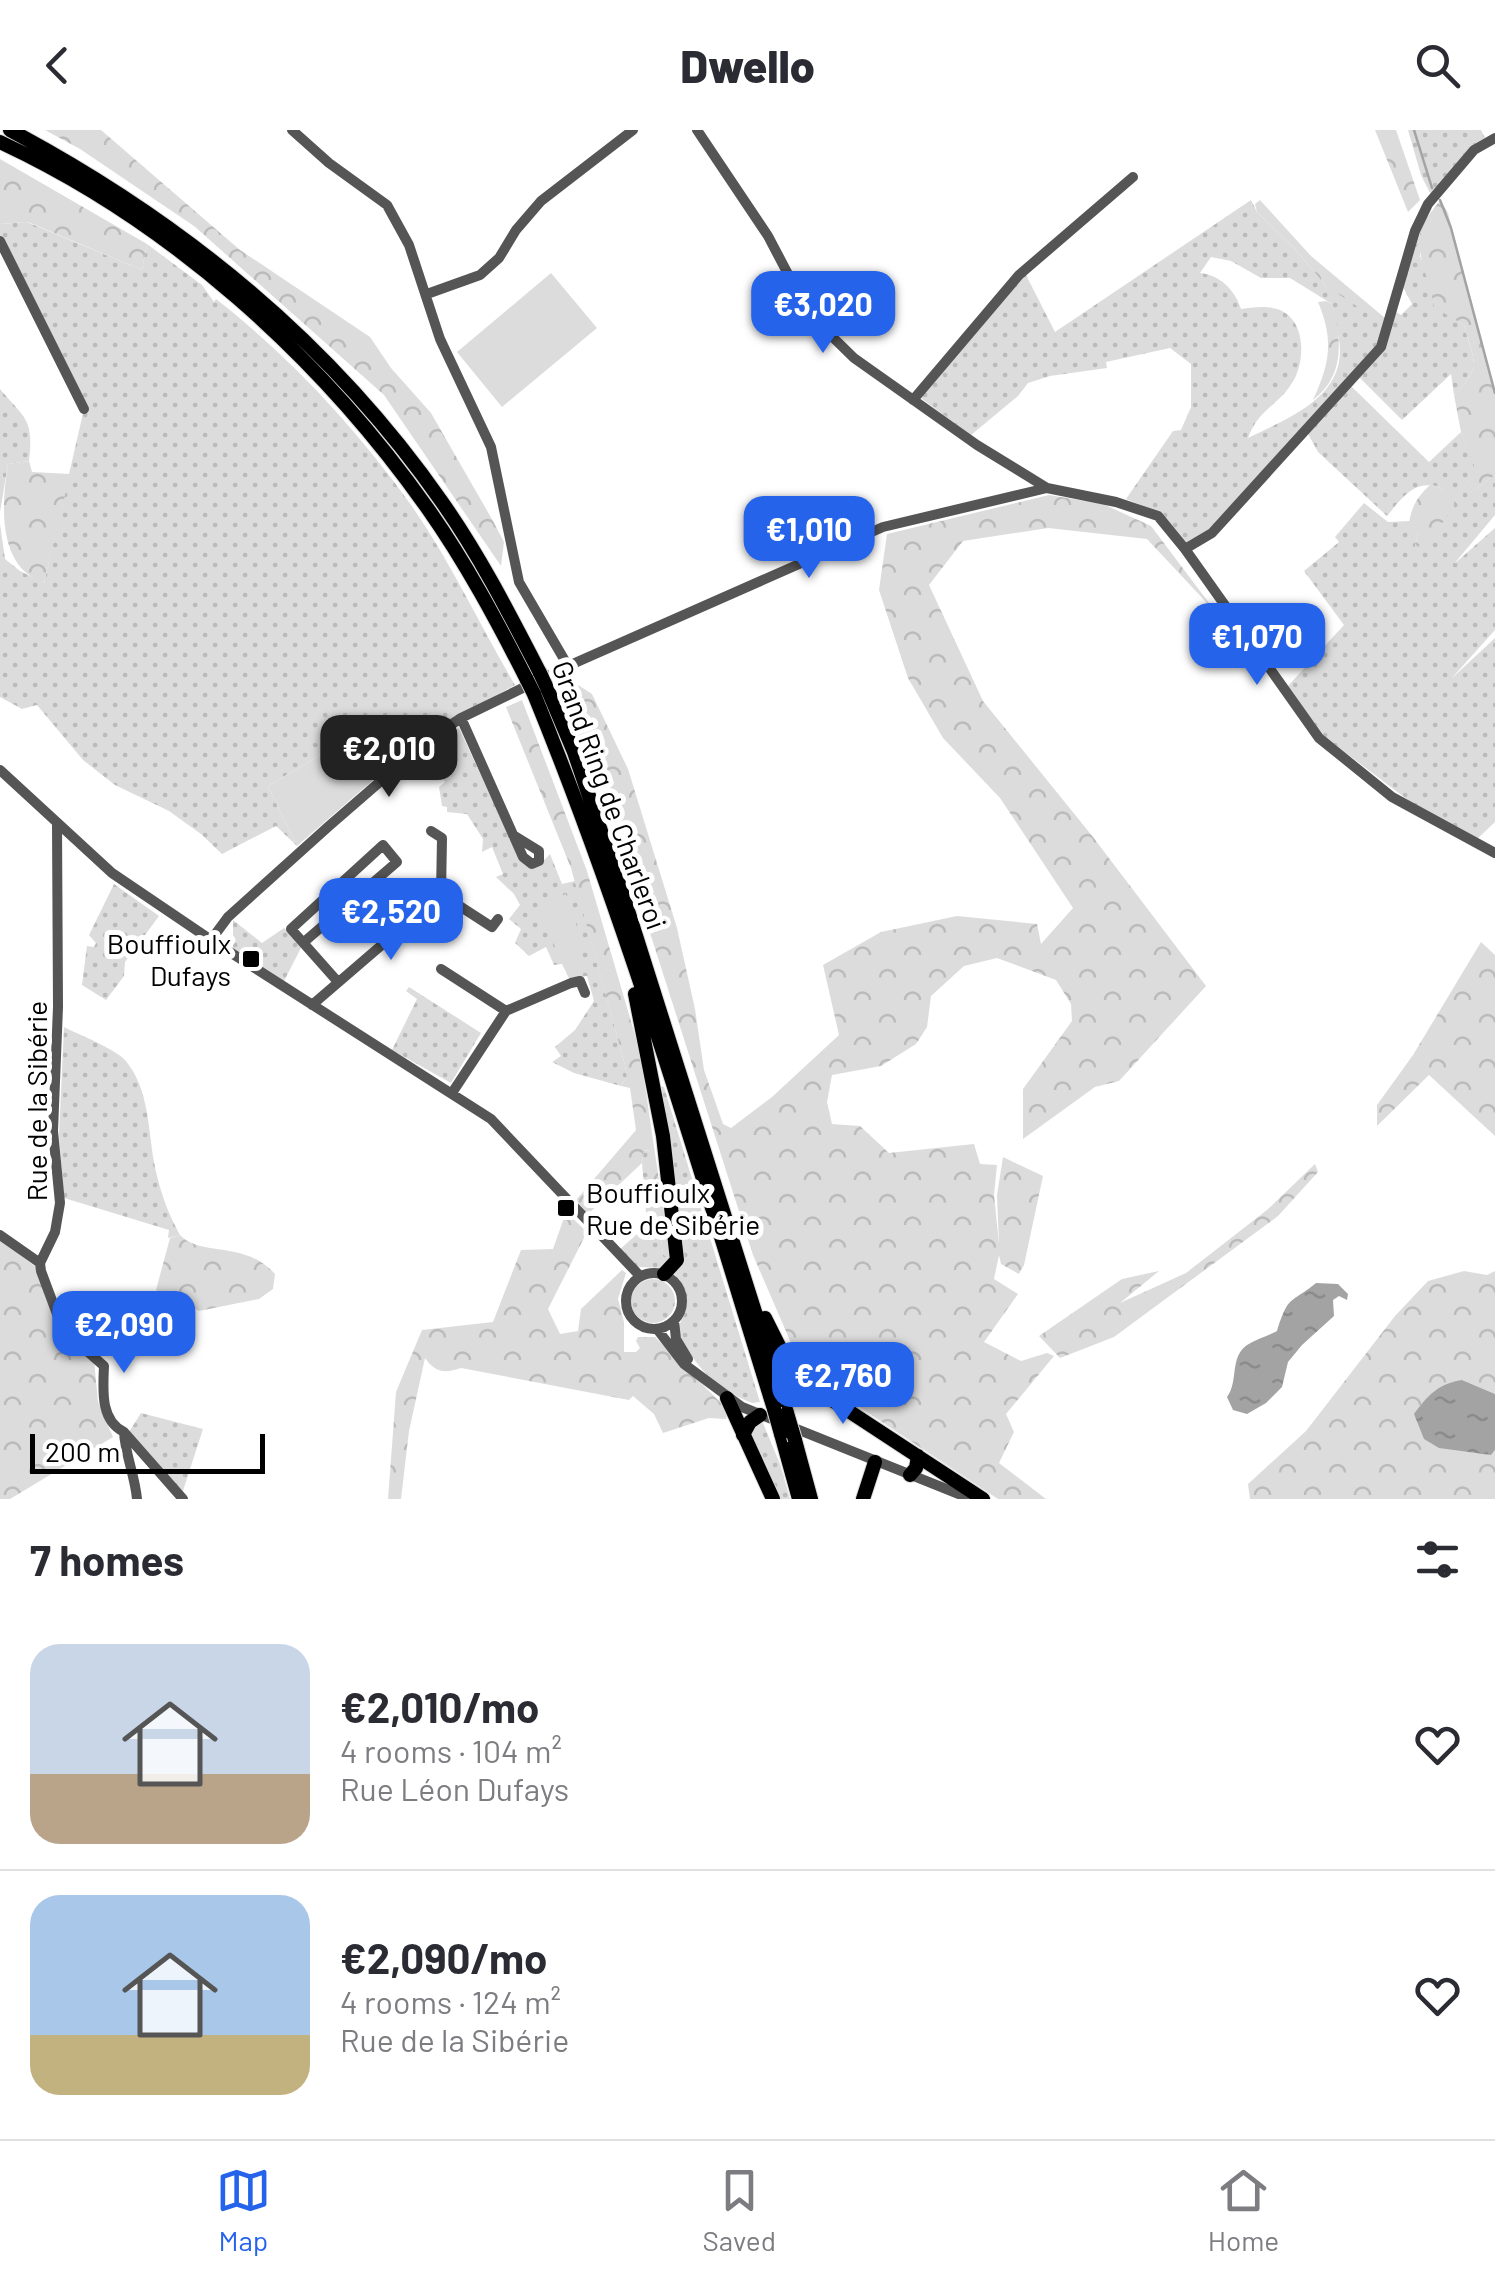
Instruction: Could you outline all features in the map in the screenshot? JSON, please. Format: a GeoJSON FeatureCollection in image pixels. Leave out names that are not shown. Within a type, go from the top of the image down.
{"type":"FeatureCollection","features":[{"type":"Feature","properties":{"kind":"highway","name":"Grand Ring de Charleroi"},"geometry":{"type":"LineString","coordinates":[[10,130],[101,180],[199,248],[246,286],[331,367],[370,410],[442,503],[504,602],[540,691],[630,958],[774,1412],[788,1437],[810,1499]]}},
{"type":"Feature","properties":{"kind":"highway","name":"Grand Ring de Charleroi"},"geometry":{"type":"LineString","coordinates":[[0,142],[49,167],[189,260],[276,333],[320,377],[429,510],[534,676]]}},
{"type":"Feature","properties":{"kind":"highway"},"geometry":{"type":"LineString","coordinates":[[0,150],[49,167]]}},
{"type":"Feature","properties":{"kind":"highway","name":"Grand Ring de Charleroi"},"geometry":{"type":"LineString","coordinates":[[540,691],[574,752],[614,866],[755,1306],[774,1412]]}},
{"type":"Feature","properties":{"kind":"highway"},"geometry":{"type":"LineString","coordinates":[[630,958],[674,1215],[677,1260],[664,1274]]}},
{"type":"Feature","properties":{"kind":"highway"},"geometry":{"type":"LineString","coordinates":[[755,1306],[788,1360],[810,1385],[983,1499]]}},
{"type":"Feature","properties":{"kind":"highway"},"geometry":{"type":"LineString","coordinates":[[726,1398],[773,1499]]}},
{"type":"Feature","properties":{"kind":"highway"},"geometry":{"type":"LineString","coordinates":[[743,1435],[750,1422],[774,1412]]}},
{"type":"Feature","properties":{"kind":"highway","name":"Grand Ring de Charleroi"},"geometry":{"type":"LineString","coordinates":[[788,1437],[799,1499]]}},
{"type":"Feature","properties":{"kind":"highway"},"geometry":{"type":"LineString","coordinates":[[910,1475],[918,1456]]}},
{"type":"Feature","properties":{"kind":"highway"},"geometry":{"type":"LineString","coordinates":[[864,1499],[875,1462]]}},
{"type":"Feature","properties":{"kind":"street"},"geometry":{"type":"LineString","coordinates":[[292,130],[387,205],[409,245],[440,338],[491,447],[519,582],[568,666]]}},
{"type":"Feature","properties":{"kind":"street"},"geometry":{"type":"LineString","coordinates":[[427,294],[480,276],[499,258],[540,201],[633,130]]}},
{"type":"Feature","properties":{"kind":"street"},"geometry":{"type":"LineString","coordinates":[[697,130],[768,236],[809,314],[854,358],[977,445],[1047,488],[1116,502],[1158,516],[1318,738],[1392,797],[1495,853]]}},
{"type":"Feature","properties":{"kind":"street"},"geometry":{"type":"LineString","coordinates":[[1185,549],[1212,533],[1381,347],[1428,204],[1474,150],[1495,138]]}},
{"type":"Feature","properties":{"kind":"street"},"geometry":{"type":"LineString","coordinates":[[912,400],[1019,274],[1132,176]]}},
{"type":"Feature","properties":{"kind":"street"},"geometry":{"type":"LineString","coordinates":[[0,241],[84,410]]}},
{"type":"Feature","properties":{"kind":"street"},"geometry":{"type":"LineString","coordinates":[[211,940],[228,916],[329,826],[427,741],[461,718],[568,666],[882,527],[1047,488]]}},
{"type":"Feature","properties":{"kind":"street"},"geometry":{"type":"LineString","coordinates":[[461,718],[513,835]]}},
{"type":"Feature","properties":{"kind":"street"},"geometry":{"type":"LineString","coordinates":[[0,770],[112,873],[491,1118],[640,1276]]}},
{"type":"Feature","properties":{"kind":"street","name":"Rue de la Sibérie"},"geometry":{"type":"LineString","coordinates":[[40,1263],[56,1232],[60,1204],[53,1131],[58,1008],[57,824]]}},
{"type":"Feature","properties":{"kind":"street"},"geometry":{"type":"LineString","coordinates":[[312,1005],[441,894],[442,838],[431,831]]}},
{"type":"Feature","properties":{"kind":"street"},"geometry":{"type":"LineString","coordinates":[[304,942],[397,862],[384,845],[291,929],[338,982]]}},
{"type":"Feature","properties":{"kind":"street"},"geometry":{"type":"LineString","coordinates":[[441,894],[492,927],[498,919]]}},
{"type":"Feature","properties":{"kind":"street"},"geometry":{"type":"LineString","coordinates":[[441,969],[506,1012]]}},
{"type":"Feature","properties":{"kind":"street"},"geometry":{"type":"LineString","coordinates":[[452,1093],[506,1012],[572,983],[580,982],[585,993]]}},
{"type":"Feature","properties":{"kind":"street"},"geometry":{"type":"LineString","coordinates":[[0,1235],[40,1263],[63,1330],[104,1366],[106,1412],[114,1427],[124,1432],[184,1499]]}},
{"type":"Feature","properties":{"kind":"street"},"geometry":{"type":"LineString","coordinates":[[650,1272],[664,1274],[676,1282],[682,1294],[682,1309],[674,1321],[658,1329],[640,1325],[627,1310],[627,1291],[640,1276],[650,1272]]}},
{"type":"Feature","properties":{"kind":"street"},"geometry":{"type":"LineString","coordinates":[[674,1321],[676,1339],[700,1376]]}},
{"type":"Feature","properties":{"kind":"street"},"geometry":{"type":"LineString","coordinates":[[658,1329],[684,1364],[726,1398],[774,1412],[875,1462],[971,1499]]}},
{"type":"Feature","properties":{"kind":"street"},"geometry":{"type":"LineString","coordinates":[[124,1432],[138,1499]]}},
{"type":"Feature","properties":{"kind":"green space"},"geometry":{"type":"Polygon","coordinates":[[[45,130],[101,130],[240,250],[370,337],[391,368],[431,413],[493,521],[504,542],[501,566],[384,395],[194,226],[45,130]]]}},
{"type":"Feature","properties":{"kind":"green space"},"geometry":{"type":"Polygon","coordinates":[[[1375,130],[1396,130],[1420,200],[1408,212],[1375,130]]]}},
{"type":"Feature","properties":{"kind":"green space"},"geometry":{"type":"Polygon","coordinates":[[[1408,130],[1481,130],[1485,138],[1470,148],[1430,193],[1408,130]]]}},
{"type":"Feature","properties":{"kind":"green space"},"geometry":{"type":"Polygon","coordinates":[[[0,159],[147,244],[142,270],[28,222],[0,224],[0,159]]]}},
{"type":"Feature","properties":{"kind":"green space"},"geometry":{"type":"Polygon","coordinates":[[[1251,200],[1257,212],[1326,286],[1385,318],[1378,346],[1210,532],[1186,545],[1159,512],[1126,499],[1173,431],[1181,430],[1191,407],[1191,364],[1170,348],[1106,362],[1107,368],[1028,383],[971,435],[922,399],[921,394],[1024,271],[1055,332],[1251,200]],[[1211,257],[1200,273],[1226,285],[1241,309],[1266,307],[1288,315],[1300,338],[1301,358],[1296,376],[1257,420],[1248,438],[1293,415],[1320,395],[1338,368],[1340,345],[1332,304],[1290,278],[1261,278],[1231,261],[1211,257]]]}},
{"type":"Feature","properties":{"kind":"green space"},"geometry":{"type":"Polygon","coordinates":[[[1260,200],[1311,256],[1385,318],[1381,322],[1326,286],[1257,212],[1255,204],[1260,200]]]}},
{"type":"Feature","properties":{"kind":"green space"},"geometry":{"type":"Polygon","coordinates":[[[1440,200],[1448,213],[1495,393],[1495,475],[1467,495],[1474,465],[1461,432],[1454,395],[1473,370],[1473,356],[1464,325],[1434,307],[1420,247],[1423,224],[1440,200]]]}},
{"type":"Feature","properties":{"kind":"green space"},"geometry":{"type":"Polygon","coordinates":[[[27,222],[142,270],[147,244],[202,285],[214,302],[216,299],[296,369],[368,448],[411,505],[515,685],[423,737],[388,767],[364,729],[268,786],[297,846],[276,826],[222,854],[169,811],[115,785],[83,760],[37,705],[22,709],[0,697],[0,524],[5,559],[44,583],[84,409],[0,241],[0,224],[27,222]]]}},
{"type":"Feature","properties":{"kind":"green space"},"geometry":{"type":"Polygon","coordinates":[[[1422,227],[1420,256],[1432,285],[1434,306],[1464,325],[1474,363],[1469,377],[1454,395],[1451,374],[1402,420],[1359,377],[1396,312],[1401,315],[1412,304],[1403,287],[1422,227]]]}},
{"type":"Feature","properties":{"kind":"green space"},"geometry":{"type":"Polygon","coordinates":[[[551,273],[597,328],[502,407],[457,352],[551,273]]]}},
{"type":"Feature","properties":{"kind":"green space"},"geometry":{"type":"Polygon","coordinates":[[[1318,302],[1332,304],[1335,317],[1338,356],[1331,380],[1313,400],[1328,351],[1318,302]]]}},
{"type":"Feature","properties":{"kind":"green space"},"geometry":{"type":"Polygon","coordinates":[[[1351,386],[1429,462],[1461,432],[1475,465],[1467,482],[1468,494],[1495,475],[1495,515],[1454,564],[1495,528],[1495,630],[1451,679],[1495,638],[1495,822],[1476,840],[1429,816],[1325,737],[1287,687],[1344,625],[1304,571],[1339,542],[1335,537],[1364,503],[1388,522],[1410,521],[1418,533],[1415,547],[1443,489],[1418,487],[1387,516],[1318,452],[1307,432],[1351,386]]]}},
{"type":"Feature","properties":{"kind":"green space"},"geometry":{"type":"Polygon","coordinates":[[[0,389],[26,420],[30,447],[29,461],[8,464],[0,512],[0,389]]]}},
{"type":"Feature","properties":{"kind":"green space"},"geometry":{"type":"Polygon","coordinates":[[[29,461],[32,472],[70,474],[44,583],[29,576],[19,565],[6,536],[8,464],[29,461]]]}},
{"type":"Feature","properties":{"kind":"green space"},"geometry":{"type":"Polygon","coordinates":[[[1431,484],[1443,489],[1456,503],[1414,551],[1418,533],[1409,523],[1410,517],[1416,501],[1431,484]]]}},
{"type":"Feature","properties":{"kind":"green space"},"geometry":{"type":"Polygon","coordinates":[[[1049,495],[1103,504],[1151,526],[1249,656],[1206,602],[1147,539],[1048,528],[963,541],[929,585],[983,701],[1206,986],[1119,1081],[1095,1087],[1023,1139],[1023,1089],[1072,1021],[1071,1004],[1056,980],[997,958],[964,966],[931,996],[927,1027],[916,1044],[881,1066],[832,1075],[827,1102],[832,1124],[860,1126],[889,1153],[974,1144],[980,1164],[997,1165],[994,1195],[999,1244],[997,1195],[1003,1157],[1043,1176],[1019,1274],[1001,1264],[999,1255],[994,1279],[1018,1294],[984,1342],[1021,1361],[1047,1353],[1054,1356],[1006,1414],[1014,1432],[999,1463],[1046,1499],[998,1499],[814,1377],[797,1357],[753,1255],[652,939],[560,685],[575,683],[592,694],[628,769],[677,928],[704,1070],[723,1124],[731,1128],[772,1097],[839,1035],[823,965],[881,932],[957,916],[1037,924],[1041,944],[1073,908],[1000,798],[943,738],[908,678],[879,590],[887,534],[1049,495]]]}},
{"type":"Feature","properties":{"kind":"green space"},"geometry":{"type":"Polygon","coordinates":[[[522,700],[587,871],[640,1052],[671,1261],[663,1254],[649,1151],[644,1150],[642,1163],[587,1215],[576,1200],[636,1130],[630,1088],[621,1086],[627,1076],[625,1065],[571,868],[506,707],[522,700]]]}},
{"type":"Feature","properties":{"kind":"green space"},"geometry":{"type":"Polygon","coordinates":[[[459,728],[520,859],[540,864],[550,854],[562,884],[575,881],[625,1065],[627,1076],[621,1086],[574,1073],[552,1062],[561,1056],[555,1047],[575,1030],[594,1001],[587,976],[569,978],[562,964],[554,965],[546,947],[529,956],[515,943],[521,929],[509,919],[520,905],[496,877],[503,874],[492,847],[482,852],[483,839],[467,814],[447,812],[447,807],[442,806],[439,787],[445,782],[423,754],[426,745],[459,728]]]}},
{"type":"Feature","properties":{"kind":"green space"},"geometry":{"type":"Polygon","coordinates":[[[364,729],[388,767],[297,846],[268,786],[364,729]]]}},
{"type":"Feature","properties":{"kind":"green space"},"geometry":{"type":"Polygon","coordinates":[[[114,884],[159,916],[125,962],[124,976],[106,1000],[82,985],[87,946],[94,947],[96,943],[89,935],[114,884]]]}},
{"type":"Feature","properties":{"kind":"green space"},"geometry":{"type":"Polygon","coordinates":[[[566,894],[587,967],[573,973],[568,961],[562,963],[538,907],[566,894]]]}},
{"type":"Feature","properties":{"kind":"green space"},"geometry":{"type":"Polygon","coordinates":[[[233,920],[262,943],[284,928],[302,946],[283,983],[233,948],[233,920]]]}},
{"type":"Feature","properties":{"kind":"green space"},"geometry":{"type":"Polygon","coordinates":[[[1481,942],[1495,955],[1495,1136],[1429,1075],[1377,1126],[1377,1105],[1413,1055],[1481,942]]]}},
{"type":"Feature","properties":{"kind":"green space"},"geometry":{"type":"Polygon","coordinates":[[[409,987],[481,1033],[451,1083],[392,1050],[417,999],[406,991],[409,987]]]}},
{"type":"Feature","properties":{"kind":"green space"},"geometry":{"type":"Polygon","coordinates":[[[64,1027],[113,1051],[133,1071],[146,1109],[161,1190],[180,1235],[168,1238],[169,1230],[64,1198],[59,1135],[64,1027]]]}},
{"type":"Feature","properties":{"kind":"green space"},"geometry":{"type":"Polygon","coordinates":[[[658,1086],[664,1087],[760,1402],[752,1403],[717,1383],[698,1365],[677,1330],[686,1299],[673,1271],[658,1086]]]}},
{"type":"Feature","properties":{"kind":"green space"},"geometry":{"type":"Polygon","coordinates":[[[644,1150],[651,1152],[663,1254],[671,1261],[666,1268],[638,1267],[618,1251],[647,1225],[644,1150]]]}},
{"type":"Feature","properties":{"kind":"green space"},"geometry":{"type":"Polygon","coordinates":[[[1315,1164],[1318,1172],[1278,1216],[1114,1337],[1060,1358],[1039,1336],[1122,1279],[1159,1271],[1120,1303],[1186,1273],[1267,1210],[1315,1164]]]}},
{"type":"Feature","properties":{"kind":"green space"},"geometry":{"type":"Polygon","coordinates":[[[566,1212],[587,1232],[548,1309],[560,1334],[578,1331],[581,1309],[622,1270],[626,1273],[618,1299],[624,1322],[624,1352],[640,1348],[638,1337],[655,1337],[723,1405],[728,1411],[726,1419],[709,1418],[663,1433],[654,1414],[633,1396],[629,1400],[461,1368],[440,1370],[425,1358],[409,1431],[401,1499],[388,1499],[396,1392],[422,1330],[493,1322],[521,1250],[553,1249],[566,1212]]]}},
{"type":"Feature","properties":{"kind":"green space"},"geometry":{"type":"Polygon","coordinates":[[[180,1235],[199,1246],[263,1263],[275,1274],[273,1289],[259,1299],[199,1311],[156,1290],[170,1238],[180,1235]]]}},
{"type":"Feature","properties":{"kind":"green space"},"geometry":{"type":"Polygon","coordinates":[[[0,1240],[36,1267],[67,1341],[94,1360],[98,1402],[113,1437],[10,1499],[0,1499],[0,1240]]]}},
{"type":"Feature","properties":{"kind":"green space"},"geometry":{"type":"Polygon","coordinates":[[[1464,1271],[1487,1275],[1495,1271],[1495,1394],[1462,1380],[1491,1455],[1495,1450],[1495,1499],[1250,1499],[1248,1484],[1306,1431],[1395,1316],[1428,1281],[1464,1271]]]}},
{"type":"Feature","properties":{"kind":"green space"},"geometry":{"type":"Polygon","coordinates":[[[653,1279],[668,1286],[675,1301],[668,1316],[653,1323],[638,1316],[631,1301],[638,1286],[653,1279]]]}},
{"type":"Feature","properties":{"kind":"green space"},"geometry":{"type":"Polygon","coordinates":[[[141,1413],[203,1429],[181,1497],[127,1435],[141,1413]]]}},
{"type":"Feature","properties":{"kind":"green space"},"geometry":{"type":"Polygon","coordinates":[[[763,1423],[790,1499],[777,1499],[749,1437],[751,1427],[763,1423]]]}},
{"type":"Feature","properties":{"kind":"water"},"geometry":{"type":"Polygon","coordinates":[[[1316,1283],[1338,1284],[1348,1294],[1347,1300],[1339,1296],[1333,1300],[1334,1316],[1288,1362],[1282,1387],[1266,1403],[1247,1414],[1233,1410],[1227,1397],[1241,1350],[1277,1331],[1287,1305],[1316,1283]]]}},
{"type":"Feature","properties":{"kind":"water"},"geometry":{"type":"Polygon","coordinates":[[[1462,1380],[1495,1394],[1495,1450],[1491,1455],[1439,1448],[1424,1439],[1414,1414],[1434,1391],[1462,1380]]]}},
{"type":"Feature","properties":{"kind":"waterway"},"geometry":{"type":"LineString","coordinates":[[1414,130],[1432,188]]}},
{"type":"Feature","properties":{"kind":"waterway"},"geometry":{"type":"LineString","coordinates":[[1440,200],[1495,393]]}},
{"type":"Feature","properties":{"kind":"place","name":"Bouffioulx Dufays"},"geometry":{"type":"Point","coordinates":[251,959]}},
{"type":"Feature","properties":{"kind":"place","name":"Bouffioulx Rue de Sibérie"},"geometry":{"type":"Point","coordinates":[566,1208]}}]}
